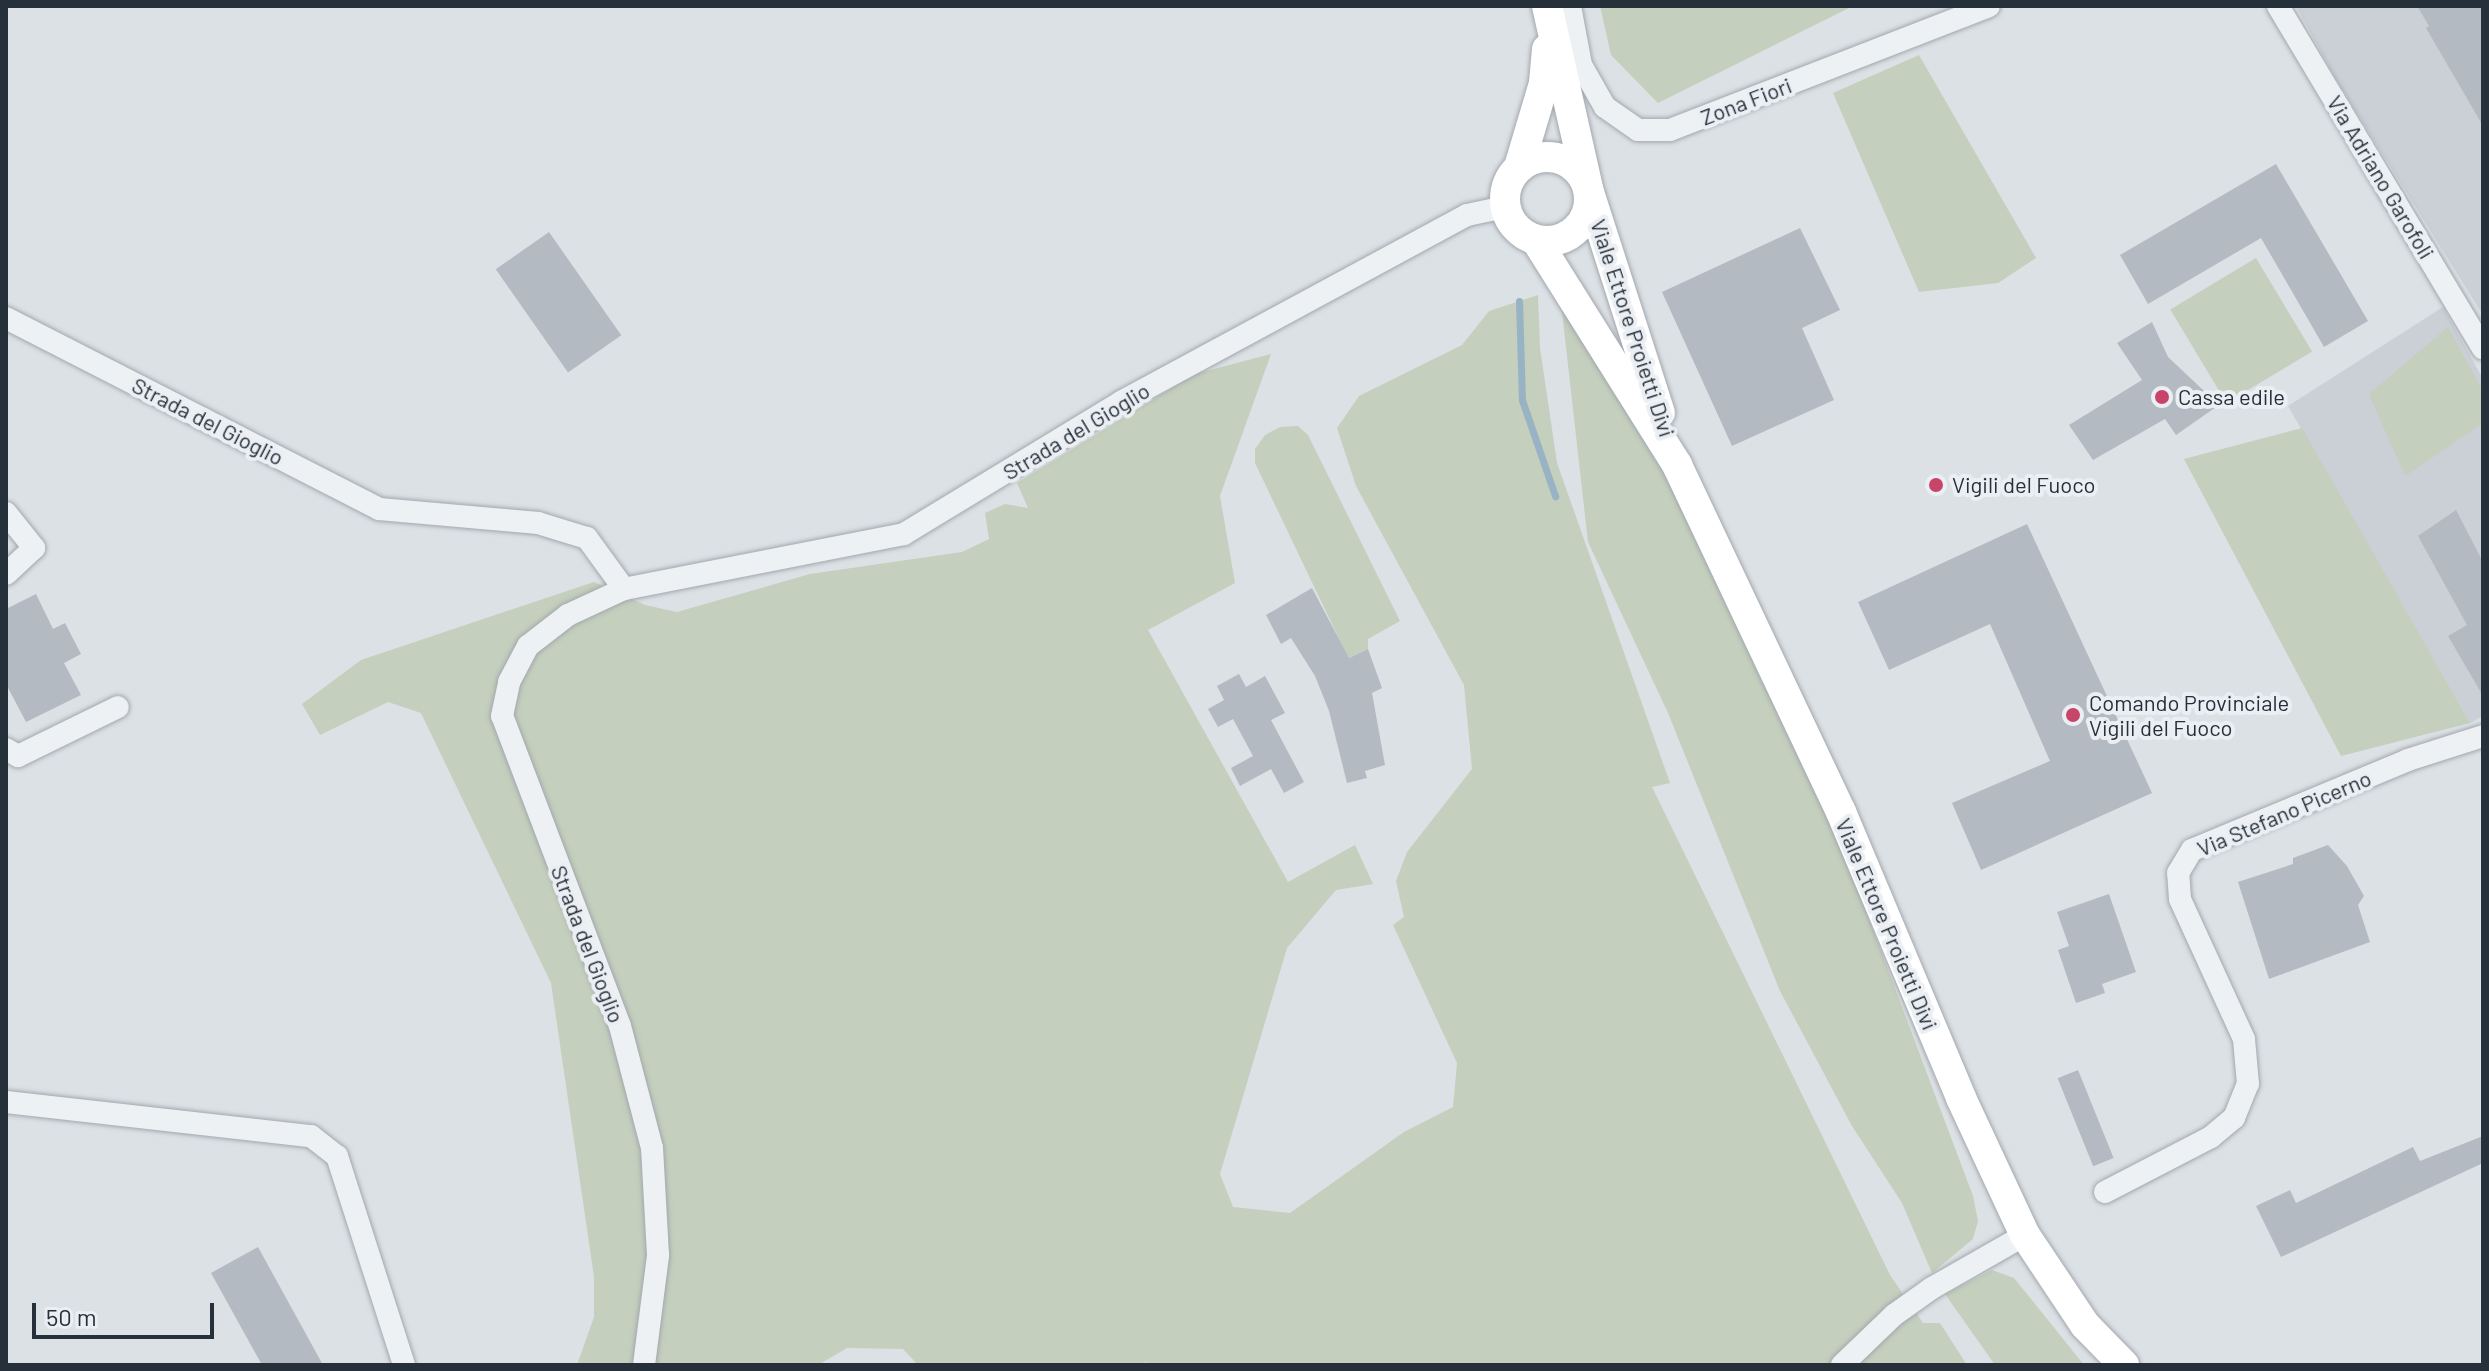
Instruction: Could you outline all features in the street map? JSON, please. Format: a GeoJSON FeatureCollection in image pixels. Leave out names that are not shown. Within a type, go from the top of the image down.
{"type":"FeatureCollection","features":[{"type":"Feature","properties":{"kind":"main road"},"geometry":{"type":"LineString","coordinates":[[1506,207],[1507,185],[1519,167],[1544,83],[1556,13]]}},
{"type":"Feature","properties":{"kind":"main road","name":"Viale Ettore Proietti Divi"},"geometry":{"type":"LineString","coordinates":[[1556,13],[1589,192],[1677,465]]}},
{"type":"Feature","properties":{"kind":"main road","name":"Viale Ettore Proietti Divi"},"geometry":{"type":"LineString","coordinates":[[1519,167],[1542,157],[1555,157],[1577,169],[1589,192],[1584,219],[1576,230],[1551,241],[1536,240]]}},
{"type":"Feature","properties":{"kind":"main road","name":"Viale Ettore Proietti Divi"},"geometry":{"type":"LineString","coordinates":[[1506,207],[1516,228],[1536,240],[1677,465],[1841,812],[1961,1098],[2025,1235],[2085,1325],[2124,1365]]}},
{"type":"Feature","properties":{"kind":"street","name":"Zona Fiori"},"geometry":{"type":"LineString","coordinates":[[1556,13],[1605,107],[1638,130],[1670,130],[1989,6]]}},
{"type":"Feature","properties":{"kind":"street","name":"Via Adriano Garofoli"},"geometry":{"type":"LineString","coordinates":[[2278,6],[2483,348]]}},
{"type":"Feature","properties":{"kind":"street","name":"Strada del Gioglio"},"geometry":{"type":"LineString","coordinates":[[644,1365],[658,1255],[652,1148],[620,1026],[502,716],[509,682],[528,646],[568,615],[624,589],[904,534],[1149,387],[1467,215],[1506,207]]}},
{"type":"Feature","properties":{"kind":"street","name":"Strada del Gioglio"},"geometry":{"type":"LineString","coordinates":[[6,318],[379,509],[538,523],[587,538],[624,589]]}},
{"type":"Feature","properties":{"kind":"street"},"geometry":{"type":"LineString","coordinates":[[6,513],[34,548],[6,574]]}},
{"type":"Feature","properties":{"kind":"street"},"geometry":{"type":"LineString","coordinates":[[6,749],[18,756],[118,707]]}},
{"type":"Feature","properties":{"kind":"street"},"geometry":{"type":"LineString","coordinates":[[2477,738],[2483,761]]}},
{"type":"Feature","properties":{"kind":"street","name":"Via Stefano Picerno"},"geometry":{"type":"LineString","coordinates":[[2105,1192],[2211,1137],[2234,1118],[2248,1084],[2244,1039],[2180,899],[2178,873],[2192,850],[2408,760],[2477,738]]}},
{"type":"Feature","properties":{"kind":"street"},"geometry":{"type":"LineString","coordinates":[[6,1102],[311,1136],[337,1156],[404,1365]]}},
{"type":"Feature","properties":{"kind":"street"},"geometry":{"type":"LineString","coordinates":[[1842,1365],[1894,1315],[1932,1288],[2025,1235]]}},
{"type":"Feature","properties":{"kind":"shaded area"},"geometry":{"type":"Polygon","coordinates":[[[2296,6],[2483,6],[2483,315],[2336,79],[2296,6]]]}},
{"type":"Feature","properties":{"kind":"shaded area"},"geometry":{"type":"Polygon","coordinates":[[[2443,307],[2483,379],[2483,716],[2470,723],[2288,406],[2443,307]]]}},
{"type":"Feature","properties":{"kind":"green space"},"geometry":{"type":"Polygon","coordinates":[[[1600,6],[1853,6],[1658,103],[1611,55],[1600,6]]]}},
{"type":"Feature","properties":{"kind":"green space"},"geometry":{"type":"Polygon","coordinates":[[[1919,55],[2036,258],[1998,283],[1919,292],[1833,93],[1919,55]]]}},
{"type":"Feature","properties":{"kind":"green space"},"geometry":{"type":"Polygon","coordinates":[[[2256,258],[2312,351],[2226,403],[2170,310],[2256,258]]]}},
{"type":"Feature","properties":{"kind":"green space"},"geometry":{"type":"Polygon","coordinates":[[[1560,294],[1632,399],[1831,818],[1973,1196],[1978,1221],[1973,1239],[1932,1273],[1902,1203],[1852,1126],[1780,991],[1668,713],[1588,542],[1560,294]]]}},
{"type":"Feature","properties":{"kind":"green space"},"geometry":{"type":"Polygon","coordinates":[[[1538,295],[1540,348],[1557,463],[1670,783],[1652,787],[1890,1275],[1923,1323],[1940,1323],[1967,1365],[1149,1365],[1146,1362],[1141,1365],[918,1365],[903,1349],[847,1348],[818,1365],[577,1365],[594,1317],[594,1277],[551,983],[421,713],[388,702],[320,735],[302,704],[361,660],[594,582],[645,605],[677,612],[810,574],[962,552],[989,539],[985,513],[1005,504],[1028,508],[1017,483],[1195,374],[1271,354],[1220,496],[1235,583],[1148,630],[1288,882],[1355,845],[1373,884],[1336,890],[1287,948],[1220,1174],[1233,1207],[1290,1213],[1404,1132],[1453,1107],[1457,1063],[1393,925],[1404,917],[1396,881],[1407,852],[1472,769],[1464,685],[1356,486],[1337,428],[1359,396],[1462,345],[1489,311],[1538,295]]]}},
{"type":"Feature","properties":{"kind":"green space"},"geometry":{"type":"Polygon","coordinates":[[[2448,327],[2483,391],[2483,423],[2405,476],[2369,394],[2448,327]]]}},
{"type":"Feature","properties":{"kind":"green space"},"geometry":{"type":"Polygon","coordinates":[[[1298,426],[1308,435],[1400,621],[1368,639],[1368,649],[1333,665],[1341,643],[1255,463],[1255,449],[1265,435],[1280,427],[1298,426]]]}},
{"type":"Feature","properties":{"kind":"green space"},"geometry":{"type":"Polygon","coordinates":[[[2302,428],[2470,723],[2341,756],[2184,459],[2302,428]]]}},
{"type":"Feature","properties":{"kind":"green space"},"geometry":{"type":"Polygon","coordinates":[[[1992,1270],[2014,1278],[2084,1365],[1995,1365],[1945,1294],[1992,1270]]]}},
{"type":"Feature","properties":{"kind":"building"},"geometry":{"type":"Polygon","coordinates":[[[2417,6],[2483,6],[2483,126],[2426,28],[2429,26],[2417,6]]]}},
{"type":"Feature","properties":{"kind":"building"},"geometry":{"type":"Polygon","coordinates":[[[2276,164],[2368,321],[2324,347],[2261,238],[2148,304],[2120,255],[2276,164]]]}},
{"type":"Feature","properties":{"kind":"building"},"geometry":{"type":"Polygon","coordinates":[[[1800,228],[1840,310],[1802,328],[1834,400],[1732,446],[1662,292],[1800,228]]]}},
{"type":"Feature","properties":{"kind":"building"},"geometry":{"type":"Polygon","coordinates":[[[549,232],[621,335],[568,372],[496,269],[549,232]]]}},
{"type":"Feature","properties":{"kind":"building","name":"Cassa edile"},"geometry":{"type":"Polygon","coordinates":[[[2152,322],[2168,357],[2219,405],[2176,435],[2165,419],[2093,460],[2069,425],[2142,380],[2117,343],[2152,322]]]}},
{"type":"Feature","properties":{"kind":"building"},"geometry":{"type":"Polygon","coordinates":[[[2456,510],[2483,562],[2483,696],[2448,636],[2467,625],[2418,536],[2456,510]]]}},
{"type":"Feature","properties":{"kind":"building","name":"Comando Provinciale Vigili del Fuoco"},"geometry":{"type":"Polygon","coordinates":[[[2027,524],[2152,793],[1981,870],[1952,803],[2050,761],[1990,624],[1889,670],[1858,602],[2027,524]]]}},
{"type":"Feature","properties":{"kind":"building"},"geometry":{"type":"Polygon","coordinates":[[[1312,588],[1349,658],[1368,649],[1382,688],[1372,693],[1385,765],[1365,771],[1367,778],[1347,783],[1329,711],[1315,676],[1291,638],[1281,644],[1266,615],[1312,588]]]}},
{"type":"Feature","properties":{"kind":"building"},"geometry":{"type":"Polygon","coordinates":[[[36,594],[53,629],[65,623],[81,654],[64,663],[81,695],[26,722],[6,684],[6,609],[36,594]]]}},
{"type":"Feature","properties":{"kind":"building"},"geometry":{"type":"Polygon","coordinates":[[[1239,674],[1246,687],[1265,676],[1285,713],[1271,720],[1304,782],[1284,793],[1271,769],[1240,786],[1231,768],[1253,756],[1233,719],[1218,727],[1208,709],[1224,700],[1217,686],[1239,674]]]}},
{"type":"Feature","properties":{"kind":"building"},"geometry":{"type":"Polygon","coordinates":[[[2328,845],[2347,866],[2364,896],[2358,905],[2370,942],[2269,979],[2238,882],[2293,864],[2293,858],[2328,845]]]}},
{"type":"Feature","properties":{"kind":"building"},"geometry":{"type":"Polygon","coordinates":[[[2109,894],[2136,972],[2102,984],[2105,993],[2076,1003],[2058,950],[2069,946],[2057,912],[2109,894]]]}},
{"type":"Feature","properties":{"kind":"building"},"geometry":{"type":"Polygon","coordinates":[[[2078,1070],[2114,1158],[2093,1166],[2058,1078],[2078,1070]]]}},
{"type":"Feature","properties":{"kind":"building"},"geometry":{"type":"Polygon","coordinates":[[[2483,1136],[2483,1163],[2281,1257],[2256,1206],[2290,1190],[2296,1203],[2413,1147],[2420,1161],[2483,1136]]]}},
{"type":"Feature","properties":{"kind":"building"},"geometry":{"type":"Polygon","coordinates":[[[258,1247],[323,1365],[262,1365],[211,1273],[258,1247]]]}},
{"type":"Feature","properties":{"kind":"waterway"},"geometry":{"type":"LineString","coordinates":[[1519,301],[1522,400],[1555,496]]}},
{"type":"Feature","properties":{"kind":"place","name":"Cassa edile"},"geometry":{"type":"Point","coordinates":[2162,397]}},
{"type":"Feature","properties":{"kind":"place","name":"Vigili del Fuoco"},"geometry":{"type":"Point","coordinates":[1936,485]}},
{"type":"Feature","properties":{"kind":"place","name":"Comando Provinciale Vigili del Fuoco"},"geometry":{"type":"Point","coordinates":[2073,715]}}]}
